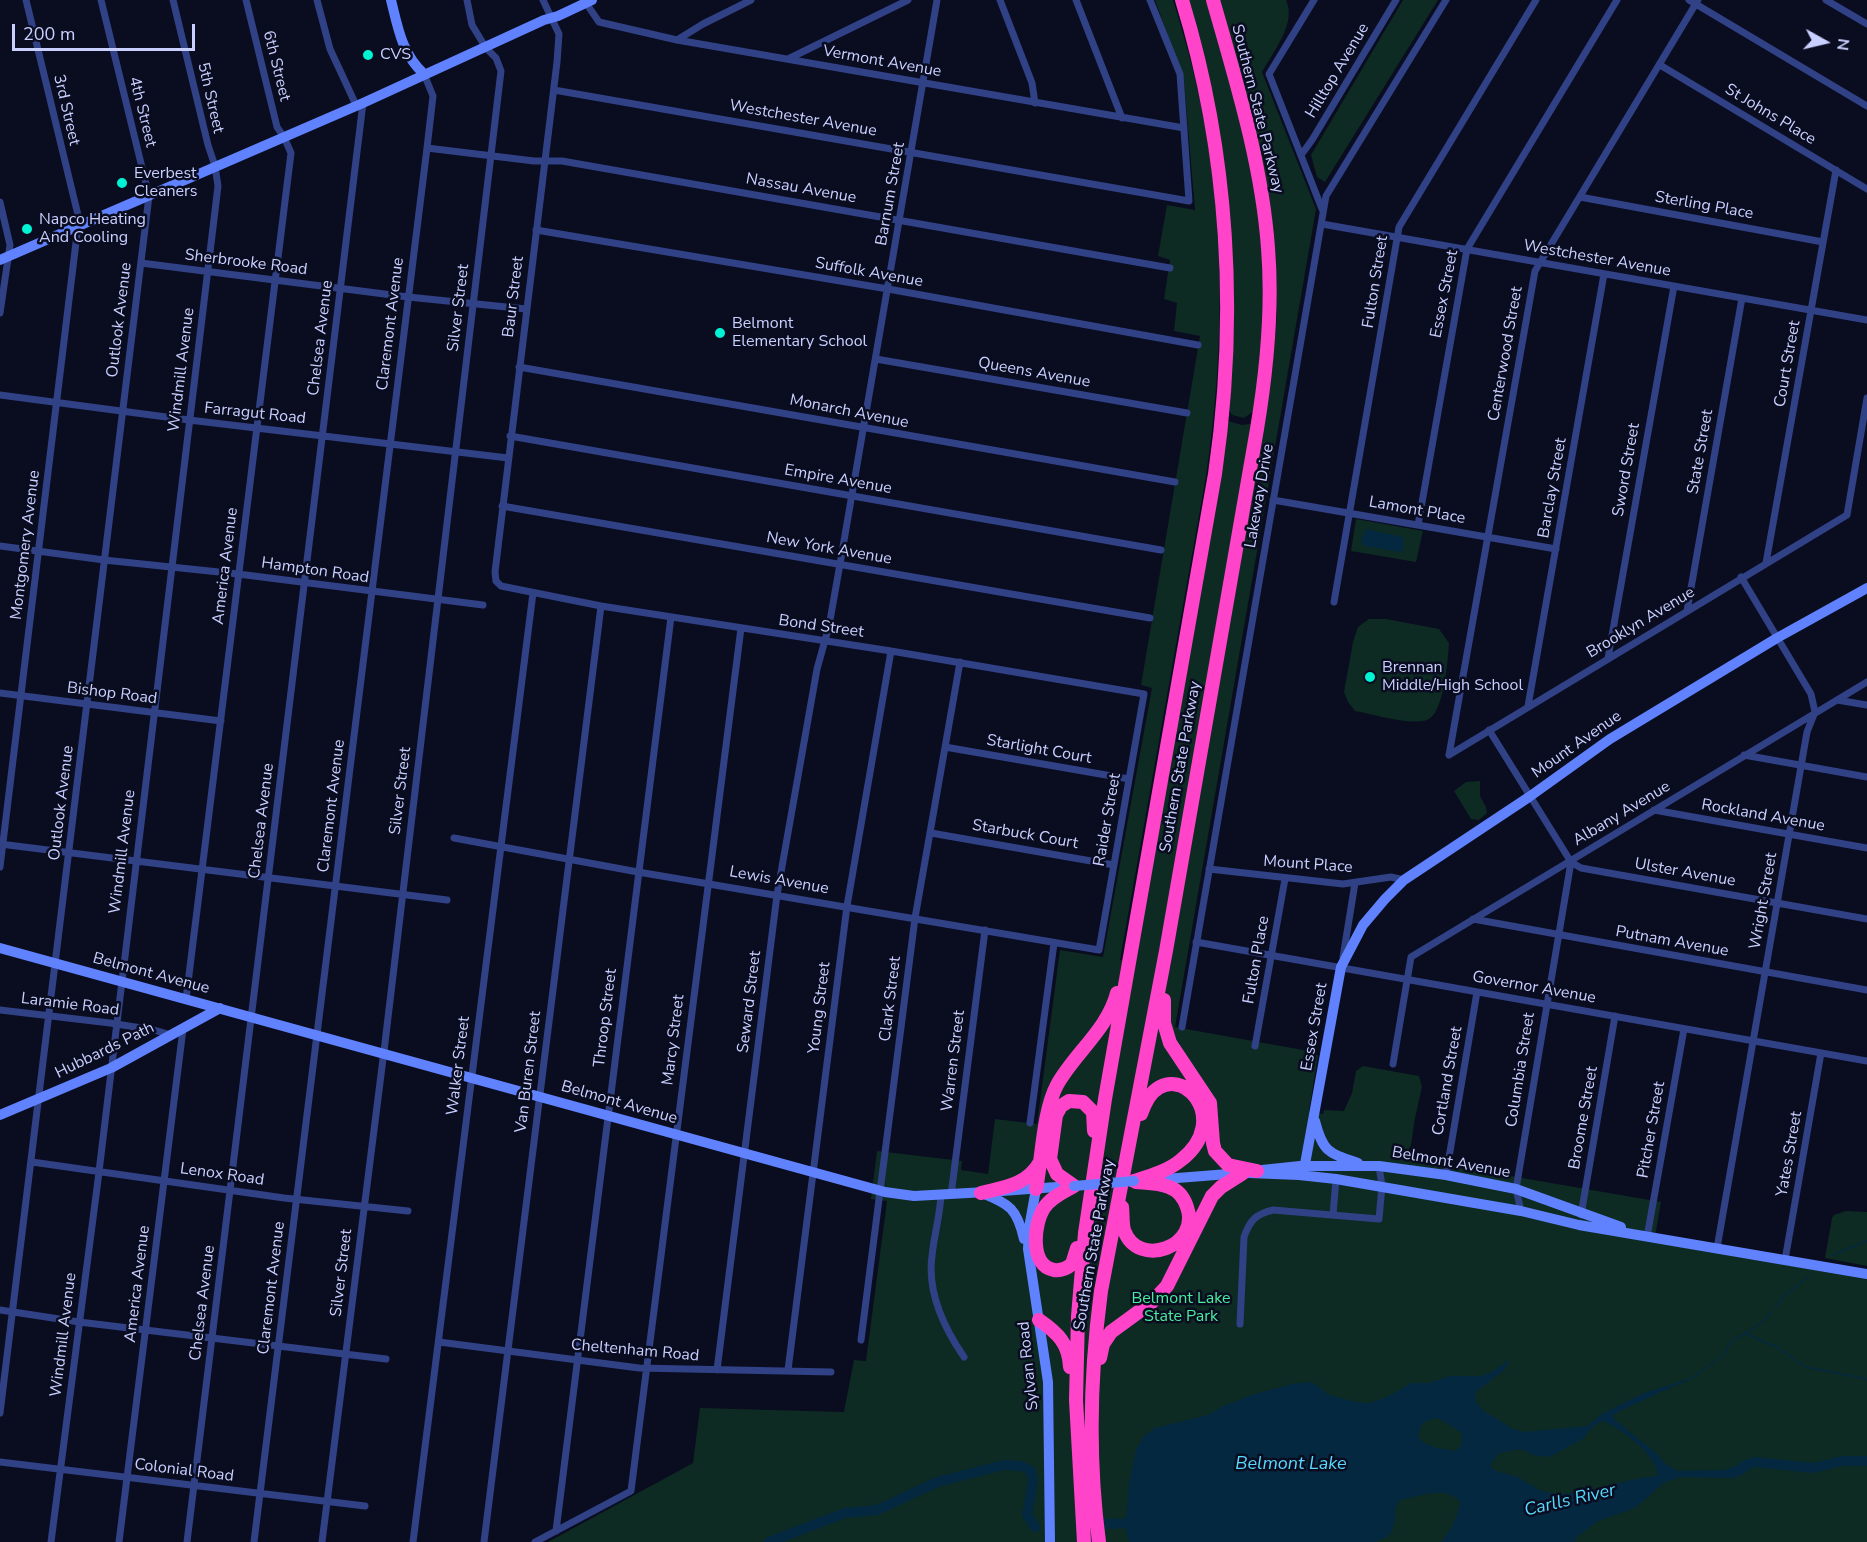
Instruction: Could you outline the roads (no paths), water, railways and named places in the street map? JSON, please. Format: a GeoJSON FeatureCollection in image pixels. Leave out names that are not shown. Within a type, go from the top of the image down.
{"type":"FeatureCollection","features":[{"type":"Feature","properties":{"kind":"highway","name":"Southern State Parkway"},"geometry":{"type":"LineString","coordinates":[[1084,1542],[1077,1417],[1079,1299],[1090,1200],[1097,1148],[1215,474],[1226,366],[1227,273],[1219,172],[1205,90],[1182,0]]}},
{"type":"Feature","properties":{"kind":"highway","name":"Southern State Parkway"},"geometry":{"type":"LineString","coordinates":[[1099,1542],[1092,1411],[1095,1346],[1101,1291],[1128,1184],[1133,1132],[1257,429],[1265,380],[1269,330],[1269,263],[1259,180],[1213,0]]}},
{"type":"Feature","properties":{"kind":"highway"},"geometry":{"type":"LineString","coordinates":[[1036,1189],[1052,1095],[1063,1076],[1110,1013],[1132,945]]}},
{"type":"Feature","properties":{"kind":"highway"},"geometry":{"type":"LineString","coordinates":[[1166,951],[1163,1018],[1167,1038],[1209,1099],[1213,1143],[1218,1155],[1228,1164],[1257,1171]]}},
{"type":"Feature","properties":{"kind":"highway"},"geometry":{"type":"LineString","coordinates":[[1128,1184],[1168,1169],[1186,1156],[1201,1131],[1204,1121],[1203,1108],[1196,1096],[1185,1088],[1173,1086],[1161,1088],[1149,1097],[1133,1132]]}},
{"type":"Feature","properties":{"kind":"highway"},"geometry":{"type":"LineString","coordinates":[[1090,1200],[1074,1262],[1069,1267],[1060,1270],[1045,1266],[1038,1258],[1037,1250],[1037,1232],[1041,1212],[1051,1199],[1074,1186],[1058,1176],[1050,1159],[1055,1118],[1063,1104],[1078,1100],[1092,1109],[1097,1148]]}},
{"type":"Feature","properties":{"kind":"highway"},"geometry":{"type":"LineString","coordinates":[[981,1193],[1021,1182],[1032,1174],[1041,1160]]}},
{"type":"Feature","properties":{"kind":"highway"},"geometry":{"type":"LineString","coordinates":[[1092,1411],[1102,1349],[1106,1340],[1116,1328],[1164,1291],[1212,1196],[1221,1187],[1243,1173]]}},
{"type":"Feature","properties":{"kind":"highway"},"geometry":{"type":"LineString","coordinates":[[1128,1184],[1169,1187],[1177,1191],[1184,1199],[1188,1211],[1187,1228],[1180,1240],[1170,1248],[1159,1251],[1148,1250],[1128,1238],[1123,1224],[1128,1184]]}},
{"type":"Feature","properties":{"kind":"highway"},"geometry":{"type":"LineString","coordinates":[[1039,1320],[1058,1335],[1067,1349],[1077,1417]]}},
{"type":"Feature","properties":{"kind":"street","name":"3rd Street"},"geometry":{"type":"LineString","coordinates":[[26,0],[78,215],[78,226]]}},
{"type":"Feature","properties":{"kind":"street","name":"4th Street"},"geometry":{"type":"LineString","coordinates":[[101,0],[149,196]]}},
{"type":"Feature","properties":{"kind":"street","name":"5th Street"},"geometry":{"type":"LineString","coordinates":[[173,0],[215,166]]}},
{"type":"Feature","properties":{"kind":"street","name":"6th Street"},"geometry":{"type":"LineString","coordinates":[[246,0],[277,127],[285,137]]}},
{"type":"Feature","properties":{"kind":"street"},"geometry":{"type":"LineString","coordinates":[[317,0],[330,49],[359,104]]}},
{"type":"Feature","properties":{"kind":"street"},"geometry":{"type":"LineString","coordinates":[[391,0],[401,41],[413,64],[424,74]]}},
{"type":"Feature","properties":{"kind":"street","name":"Silver Street"},"geometry":{"type":"LineString","coordinates":[[322,1542],[501,71],[496,57],[486,48],[472,25],[467,0]]}},
{"type":"Feature","properties":{"kind":"street","name":"Baur Street"},"geometry":{"type":"LineString","coordinates":[[496,581],[495,572],[510,436],[554,90],[559,34],[543,0]]}},
{"type":"Feature","properties":{"kind":"street"},"geometry":{"type":"LineString","coordinates":[[677,40],[703,24],[752,0]]}},
{"type":"Feature","properties":{"kind":"street"},"geometry":{"type":"LineString","coordinates":[[788,59],[908,0]]}},
{"type":"Feature","properties":{"kind":"street","name":"Barnum Street"},"geometry":{"type":"LineString","coordinates":[[826,641],[937,0]]}},
{"type":"Feature","properties":{"kind":"street"},"geometry":{"type":"LineString","coordinates":[[999,0],[1032,83],[1035,103]]}},
{"type":"Feature","properties":{"kind":"street"},"geometry":{"type":"LineString","coordinates":[[1076,0],[1122,118]]}},
{"type":"Feature","properties":{"kind":"street"},"geometry":{"type":"LineString","coordinates":[[1150,0],[1180,75],[1184,128]]}},
{"type":"Feature","properties":{"kind":"street"},"geometry":{"type":"LineString","coordinates":[[1314,0],[1269,74],[1323,210]]}},
{"type":"Feature","properties":{"kind":"street","name":"Hilltop Avenue"},"geometry":{"type":"LineString","coordinates":[[1301,155],[1396,0]]}},
{"type":"Feature","properties":{"kind":"street","name":"Lakeway Drive"},"geometry":{"type":"LineString","coordinates":[[1182,1027],[1326,196],[1446,0]]}},
{"type":"Feature","properties":{"kind":"street","name":"Fulton Street"},"geometry":{"type":"LineString","coordinates":[[1334,602],[1399,227],[1536,0]]}},
{"type":"Feature","properties":{"kind":"street","name":"Essex Street"},"geometry":{"type":"LineString","coordinates":[[1418,525],[1467,249],[1617,0]]}},
{"type":"Feature","properties":{"kind":"street"},"geometry":{"type":"LineString","coordinates":[[1826,0],[1867,24]]}},
{"type":"Feature","properties":{"kind":"street"},"geometry":{"type":"LineString","coordinates":[[1695,1],[1867,106]]}},
{"type":"Feature","properties":{"kind":"street","name":"Centerwood Street"},"geometry":{"type":"LineString","coordinates":[[1449,755],[1534,271],[1660,65],[1695,1]]}},
{"type":"Feature","properties":{"kind":"street"},"geometry":{"type":"LineString","coordinates":[[4,258],[285,137],[589,2]]}},
{"type":"Feature","properties":{"kind":"street","name":"Vermont Avenue"},"geometry":{"type":"LineString","coordinates":[[589,2],[599,22],[677,40],[1184,128]]}},
{"type":"Feature","properties":{"kind":"street","name":"St Johns Place"},"geometry":{"type":"LineString","coordinates":[[1660,65],[1867,189]]}},
{"type":"Feature","properties":{"kind":"street","name":"Claremont Avenue"},"geometry":{"type":"LineString","coordinates":[[254,1542],[427,148],[432,96],[424,74]]}},
{"type":"Feature","properties":{"kind":"street","name":"Westchester Avenue"},"geometry":{"type":"LineString","coordinates":[[554,90],[1189,201],[1184,128]]}},
{"type":"Feature","properties":{"kind":"street","name":"Chelsea Avenue"},"geometry":{"type":"LineString","coordinates":[[187,1542],[341,288],[359,104]]}},
{"type":"Feature","properties":{"kind":"street","name":"America Avenue"},"geometry":{"type":"LineString","coordinates":[[186,999],[291,153],[285,137]]}},
{"type":"Feature","properties":{"kind":"street","name":"Nassau Avenue"},"geometry":{"type":"LineString","coordinates":[[427,148],[562,161],[1170,268]]}},
{"type":"Feature","properties":{"kind":"street","name":"Windmill Avenue"},"geometry":{"type":"LineString","coordinates":[[51,1542],[99,1171],[208,271],[218,186],[215,166]]}},
{"type":"Feature","properties":{"kind":"street","name":"Court Street"},"geometry":{"type":"LineString","coordinates":[[1766,562],[1836,170]]}},
{"type":"Feature","properties":{"kind":"street","name":"Outlook Avenue"},"geometry":{"type":"LineString","coordinates":[[0,1413],[149,196]]}},
{"type":"Feature","properties":{"kind":"street","name":"Sterling Place"},"geometry":{"type":"LineString","coordinates":[[1580,197],[1824,242]]}},
{"type":"Feature","properties":{"kind":"street"},"geometry":{"type":"LineString","coordinates":[[0,202],[10,245],[4,258],[0,313]]}},
{"type":"Feature","properties":{"kind":"street","name":"Westchester Avenue"},"geometry":{"type":"LineString","coordinates":[[1322,224],[1867,320]]}},
{"type":"Feature","properties":{"kind":"street","name":"Montgomery Avenue"},"geometry":{"type":"LineString","coordinates":[[0,867],[78,226]]}},
{"type":"Feature","properties":{"kind":"street","name":"Suffolk Avenue"},"geometry":{"type":"LineString","coordinates":[[536,230],[888,289],[1198,345]]}},
{"type":"Feature","properties":{"kind":"street","name":"Sherbrooke Road"},"geometry":{"type":"LineString","coordinates":[[141,263],[408,297],[526,309]]}},
{"type":"Feature","properties":{"kind":"street","name":"Barclay Street"},"geometry":{"type":"LineString","coordinates":[[1528,706],[1604,274]]}},
{"type":"Feature","properties":{"kind":"street","name":"Sword Street"},"geometry":{"type":"LineString","coordinates":[[1608,658],[1674,286]]}},
{"type":"Feature","properties":{"kind":"street","name":"State Street"},"geometry":{"type":"LineString","coordinates":[[1687,611],[1742,298]]}},
{"type":"Feature","properties":{"kind":"street","name":"Queens Avenue"},"geometry":{"type":"LineString","coordinates":[[876,359],[1187,413]]}},
{"type":"Feature","properties":{"kind":"street","name":"Monarch Avenue"},"geometry":{"type":"LineString","coordinates":[[519,367],[1175,482]]}},
{"type":"Feature","properties":{"kind":"street","name":"Farragut Road"},"geometry":{"type":"LineString","coordinates":[[0,395],[508,458]]}},
{"type":"Feature","properties":{"kind":"street","name":"Brooklyn Avenue"},"geometry":{"type":"LineString","coordinates":[[1449,755],[1847,515],[1867,398]]}},
{"type":"Feature","properties":{"kind":"street","name":"Empire Avenue"},"geometry":{"type":"LineString","coordinates":[[510,436],[1161,550]]}},
{"type":"Feature","properties":{"kind":"street","name":"Lamont Place"},"geometry":{"type":"LineString","coordinates":[[1273,500],[1556,549]]}},
{"type":"Feature","properties":{"kind":"street","name":"New York Avenue"},"geometry":{"type":"LineString","coordinates":[[502,506],[1150,618]]}},
{"type":"Feature","properties":{"kind":"street","name":"Hampton Road"},"geometry":{"type":"LineString","coordinates":[[0,546],[483,605]]}},
{"type":"Feature","properties":{"kind":"street"},"geometry":{"type":"LineString","coordinates":[[1741,578],[1811,694],[1815,712]]}},
{"type":"Feature","properties":{"kind":"street","name":"Bond Street"},"geometry":{"type":"LineString","coordinates":[[496,581],[501,586],[602,606],[960,662],[1144,694]]}},
{"type":"Feature","properties":{"kind":"street","name":"Mount Avenue"},"geometry":{"type":"LineString","coordinates":[[1341,968],[1363,925],[1404,880],[1529,797],[1610,739],[1777,638],[1867,588]]}},
{"type":"Feature","properties":{"kind":"street","name":"Walker Street"},"geometry":{"type":"LineString","coordinates":[[412,1542],[533,593]]}},
{"type":"Feature","properties":{"kind":"street","name":"Van Buren Street"},"geometry":{"type":"LineString","coordinates":[[484,1542],[602,606]]}},
{"type":"Feature","properties":{"kind":"street","name":"Throop Street"},"geometry":{"type":"LineString","coordinates":[[556,1531],[671,617]]}},
{"type":"Feature","properties":{"kind":"street","name":"Marcy Street"},"geometry":{"type":"LineString","coordinates":[[556,1531],[631,1491],[741,628]]}},
{"type":"Feature","properties":{"kind":"street","name":"Seward Street"},"geometry":{"type":"LineString","coordinates":[[717,1370],[777,896],[817,669],[826,641]]}},
{"type":"Feature","properties":{"kind":"street","name":"Young Street"},"geometry":{"type":"LineString","coordinates":[[788,1370],[847,906],[891,651]]}},
{"type":"Feature","properties":{"kind":"street","name":"Clark Street"},"geometry":{"type":"LineString","coordinates":[[861,1340],[915,918],[960,662]]}},
{"type":"Feature","properties":{"kind":"street","name":"Albany Avenue"},"geometry":{"type":"LineString","coordinates":[[1408,980],[1411,957],[1867,682]]}},
{"type":"Feature","properties":{"kind":"street","name":"Bishop Road"},"geometry":{"type":"LineString","coordinates":[[0,693],[221,721]]}},
{"type":"Feature","properties":{"kind":"street","name":"Raider Street"},"geometry":{"type":"LineString","coordinates":[[1099,950],[1144,694]]}},
{"type":"Feature","properties":{"kind":"street"},"geometry":{"type":"LineString","coordinates":[[1837,700],[1867,705]]}},
{"type":"Feature","properties":{"kind":"street","name":"Wright Street"},"geometry":{"type":"LineString","coordinates":[[1717,1248],[1807,732],[1815,712]]}},
{"type":"Feature","properties":{"kind":"street"},"geometry":{"type":"LineString","coordinates":[[1489,730],[1571,862]]}},
{"type":"Feature","properties":{"kind":"street","name":"Starlight Court"},"geometry":{"type":"LineString","coordinates":[[945,747],[1129,779]]}},
{"type":"Feature","properties":{"kind":"street"},"geometry":{"type":"LineString","coordinates":[[1744,755],[1867,777]]}},
{"type":"Feature","properties":{"kind":"street","name":"Rockland Avenue"},"geometry":{"type":"LineString","coordinates":[[1654,810],[1867,848]]}},
{"type":"Feature","properties":{"kind":"street","name":"Starbuck Court"},"geometry":{"type":"LineString","coordinates":[[931,833],[1114,865]]}},
{"type":"Feature","properties":{"kind":"street","name":"Lewis Avenue"},"geometry":{"type":"LineString","coordinates":[[454,838],[638,872],[1099,950]]}},
{"type":"Feature","properties":{"kind":"street"},"geometry":{"type":"LineString","coordinates":[[1,844],[447,900]]}},
{"type":"Feature","properties":{"kind":"street","name":"Ulster Avenue"},"geometry":{"type":"LineString","coordinates":[[1571,862],[1581,868],[1867,919]]}},
{"type":"Feature","properties":{"kind":"street","name":"Columbia Street"},"geometry":{"type":"LineString","coordinates":[[1521,1211],[1516,1189],[1571,862]]}},
{"type":"Feature","properties":{"kind":"street","name":"Mount Place"},"geometry":{"type":"LineString","coordinates":[[1209,869],[1343,884],[1391,878],[1404,880]]}},
{"type":"Feature","properties":{"kind":"street","name":"Fulton Place"},"geometry":{"type":"LineString","coordinates":[[1255,1047],[1285,879]]}},
{"type":"Feature","properties":{"kind":"street","name":"Essex Street"},"geometry":{"type":"LineString","coordinates":[[1304,1171],[1355,883]]}},
{"type":"Feature","properties":{"kind":"street","name":"Putnam Avenue"},"geometry":{"type":"LineString","coordinates":[[1473,920],[1867,990]]}},
{"type":"Feature","properties":{"kind":"street","name":"Warren Street"},"geometry":{"type":"LineString","coordinates":[[964,1357],[939,1310],[934,1293],[931,1259],[946,1195],[985,930]]}},
{"type":"Feature","properties":{"kind":"street"},"geometry":{"type":"LineString","coordinates":[[1030,1124],[1054,942]]}},
{"type":"Feature","properties":{"kind":"street","name":"Governor Avenue"},"geometry":{"type":"LineString","coordinates":[[1196,942],[1867,1061]]}},
{"type":"Feature","properties":{"kind":"street","name":"Belmont Avenue"},"geometry":{"type":"LineString","coordinates":[[0,948],[880,1191],[915,1196],[981,1193],[1128,1184],[1243,1173],[1280,1167],[1521,1211],[1580,1225],[1867,1274]]}},
{"type":"Feature","properties":{"kind":"street"},"geometry":{"type":"LineString","coordinates":[[1393,1064],[1408,980]]}},
{"type":"Feature","properties":{"kind":"street","name":"Cortland Street"},"geometry":{"type":"LineString","coordinates":[[1446,1175],[1477,992]]}},
{"type":"Feature","properties":{"kind":"street","name":"Hubbards Path"},"geometry":{"type":"LineString","coordinates":[[0,1115],[111,1068],[220,1008]]}},
{"type":"Feature","properties":{"kind":"street","name":"Laramie Road"},"geometry":{"type":"LineString","coordinates":[[0,1010],[116,1024],[171,1035]]}},
{"type":"Feature","properties":{"kind":"street","name":"Broome Street"},"geometry":{"type":"LineString","coordinates":[[1580,1225],[1616,1016]]}},
{"type":"Feature","properties":{"kind":"street","name":"America Avenue"},"geometry":{"type":"LineString","coordinates":[[119,1542],[183,1029]]}},
{"type":"Feature","properties":{"kind":"street","name":"Pitcher Street"},"geometry":{"type":"LineString","coordinates":[[1647,1237],[1684,1029]]}},
{"type":"Feature","properties":{"kind":"street","name":"Yates Street"},"geometry":{"type":"LineString","coordinates":[[1785,1260],[1821,1053]]}},
{"type":"Feature","properties":{"kind":"street"},"geometry":{"type":"LineString","coordinates":[[1314,1117],[1318,1137],[1326,1149],[1366,1166]]}},
{"type":"Feature","properties":{"kind":"street","name":"Lenox Road"},"geometry":{"type":"LineString","coordinates":[[32,1162],[230,1190],[408,1211]]}},
{"type":"Feature","properties":{"kind":"street"},"geometry":{"type":"LineString","coordinates":[[1333,1215],[1336,1166]]}},
{"type":"Feature","properties":{"kind":"street","name":"Belmont Avenue"},"geometry":{"type":"LineString","coordinates":[[1243,1173],[1304,1171],[1336,1166],[1379,1166],[1446,1175],[1516,1189],[1647,1237]]}},
{"type":"Feature","properties":{"kind":"street"},"geometry":{"type":"LineString","coordinates":[[1240,1324],[1244,1237],[1248,1224],[1254,1217],[1262,1212],[1273,1210],[1379,1219],[1382,1186],[1379,1166]]}},
{"type":"Feature","properties":{"kind":"street","name":"Sylvan Road"},"geometry":{"type":"LineString","coordinates":[[1036,1189],[1029,1228],[1029,1258],[1048,1382],[1050,1542]]}},
{"type":"Feature","properties":{"kind":"street"},"geometry":{"type":"LineString","coordinates":[[981,1193],[1002,1201],[1014,1210],[1020,1222],[1029,1258]]}},
{"type":"Feature","properties":{"kind":"street"},"geometry":{"type":"LineString","coordinates":[[0,1310],[79,1322],[386,1359]]}},
{"type":"Feature","properties":{"kind":"street","name":"Cheltenham Road"},"geometry":{"type":"LineString","coordinates":[[439,1342],[647,1368],[831,1372]]}},
{"type":"Feature","properties":{"kind":"street","name":"Colonial Road"},"geometry":{"type":"LineString","coordinates":[[0,1462],[365,1506]]}},
{"type":"Feature","properties":{"kind":"street"},"geometry":{"type":"LineString","coordinates":[[535,1542],[556,1531]]}},
{"type":"Feature","properties":{"kind":"water"},"geometry":{"type":"Polygon","coordinates":[[[1366,529],[1402,537],[1404,539],[1403,550],[1400,552],[1364,546],[1361,539],[1366,529]]]}},
{"type":"Feature","properties":{"kind":"water","name":"Belmont Lake"},"geometry":{"type":"Polygon","coordinates":[[[1510,1359],[1504,1370],[1476,1392],[1475,1401],[1486,1413],[1513,1429],[1524,1432],[1587,1426],[1603,1413],[1644,1393],[1689,1379],[1614,1414],[1614,1419],[1677,1471],[1725,1470],[1755,1459],[1755,1465],[1734,1478],[1681,1477],[1665,1482],[1635,1508],[1598,1521],[1578,1536],[1574,1542],[1441,1542],[1453,1523],[1460,1501],[1453,1496],[1439,1493],[1400,1500],[1397,1504],[1391,1532],[1374,1542],[1129,1542],[1126,1529],[1122,1527],[1122,1523],[1126,1521],[1129,1483],[1136,1450],[1144,1436],[1155,1428],[1208,1415],[1223,1406],[1255,1394],[1292,1384],[1309,1382],[1329,1395],[1370,1403],[1387,1397],[1411,1383],[1428,1383],[1450,1376],[1480,1376],[1492,1372],[1510,1359]],[[1431,1419],[1422,1424],[1418,1436],[1421,1440],[1434,1447],[1455,1451],[1461,1446],[1462,1433],[1440,1419],[1431,1419]],[[1602,1421],[1592,1427],[1583,1439],[1549,1457],[1537,1456],[1520,1449],[1499,1453],[1490,1465],[1498,1471],[1515,1476],[1543,1491],[1561,1493],[1588,1491],[1630,1480],[1657,1476],[1652,1460],[1637,1443],[1602,1421]]]}},
{"type":"Feature","properties":{"kind":"waterway"},"geometry":{"type":"LineString","coordinates":[[1833,1255],[1867,1241]]}},
{"type":"Feature","properties":{"kind":"waterway"},"geometry":{"type":"LineString","coordinates":[[1776,1306],[1783,1297],[1809,1276]]}},
{"type":"Feature","properties":{"kind":"waterway"},"geometry":{"type":"LineString","coordinates":[[1678,1384],[1692,1378],[1725,1354],[1727,1347],[1736,1338],[1767,1318],[1772,1311]]}},
{"type":"Feature","properties":{"kind":"waterway"},"geometry":{"type":"LineString","coordinates":[[1746,1334],[1777,1347],[1806,1367],[1867,1379]]}},
{"type":"Feature","properties":{"kind":"waterway","name":"Carlls River"},"geometry":{"type":"LineString","coordinates":[[1743,1466],[1755,1462],[1814,1468],[1842,1461],[1867,1461]]}},
{"type":"Feature","properties":{"kind":"waterway","name":"Carlls River"},"geometry":{"type":"LineString","coordinates":[[769,1542],[845,1513],[877,1510],[937,1482],[1004,1465],[1022,1466],[1031,1471],[1033,1481],[1027,1515],[1035,1527]]}},
{"type":"Feature","properties":{"kind":"waterway","name":"Carlls River"},"geometry":{"type":"LineString","coordinates":[[1104,1524],[1134,1523]]}},
{"type":"Feature","properties":{"kind":"place","name":"CVS"},"geometry":{"type":"Point","coordinates":[368,55]}},
{"type":"Feature","properties":{"kind":"place","name":"Everbest Cleaners"},"geometry":{"type":"Point","coordinates":[122,183]}},
{"type":"Feature","properties":{"kind":"place","name":"Napco Heating And Cooling"},"geometry":{"type":"Point","coordinates":[27,229]}},
{"type":"Feature","properties":{"kind":"place","name":"Belmont Elementary School"},"geometry":{"type":"Point","coordinates":[720,333]}},
{"type":"Feature","properties":{"kind":"place","name":"Brennan Middle/High School"},"geometry":{"type":"Point","coordinates":[1370,677]}},
{"type":"Feature","properties":{"kind":"park label","name":"Belmont Lake State Park"},"geometry":{"type":"Point","coordinates":[1181,1308]}}]}
